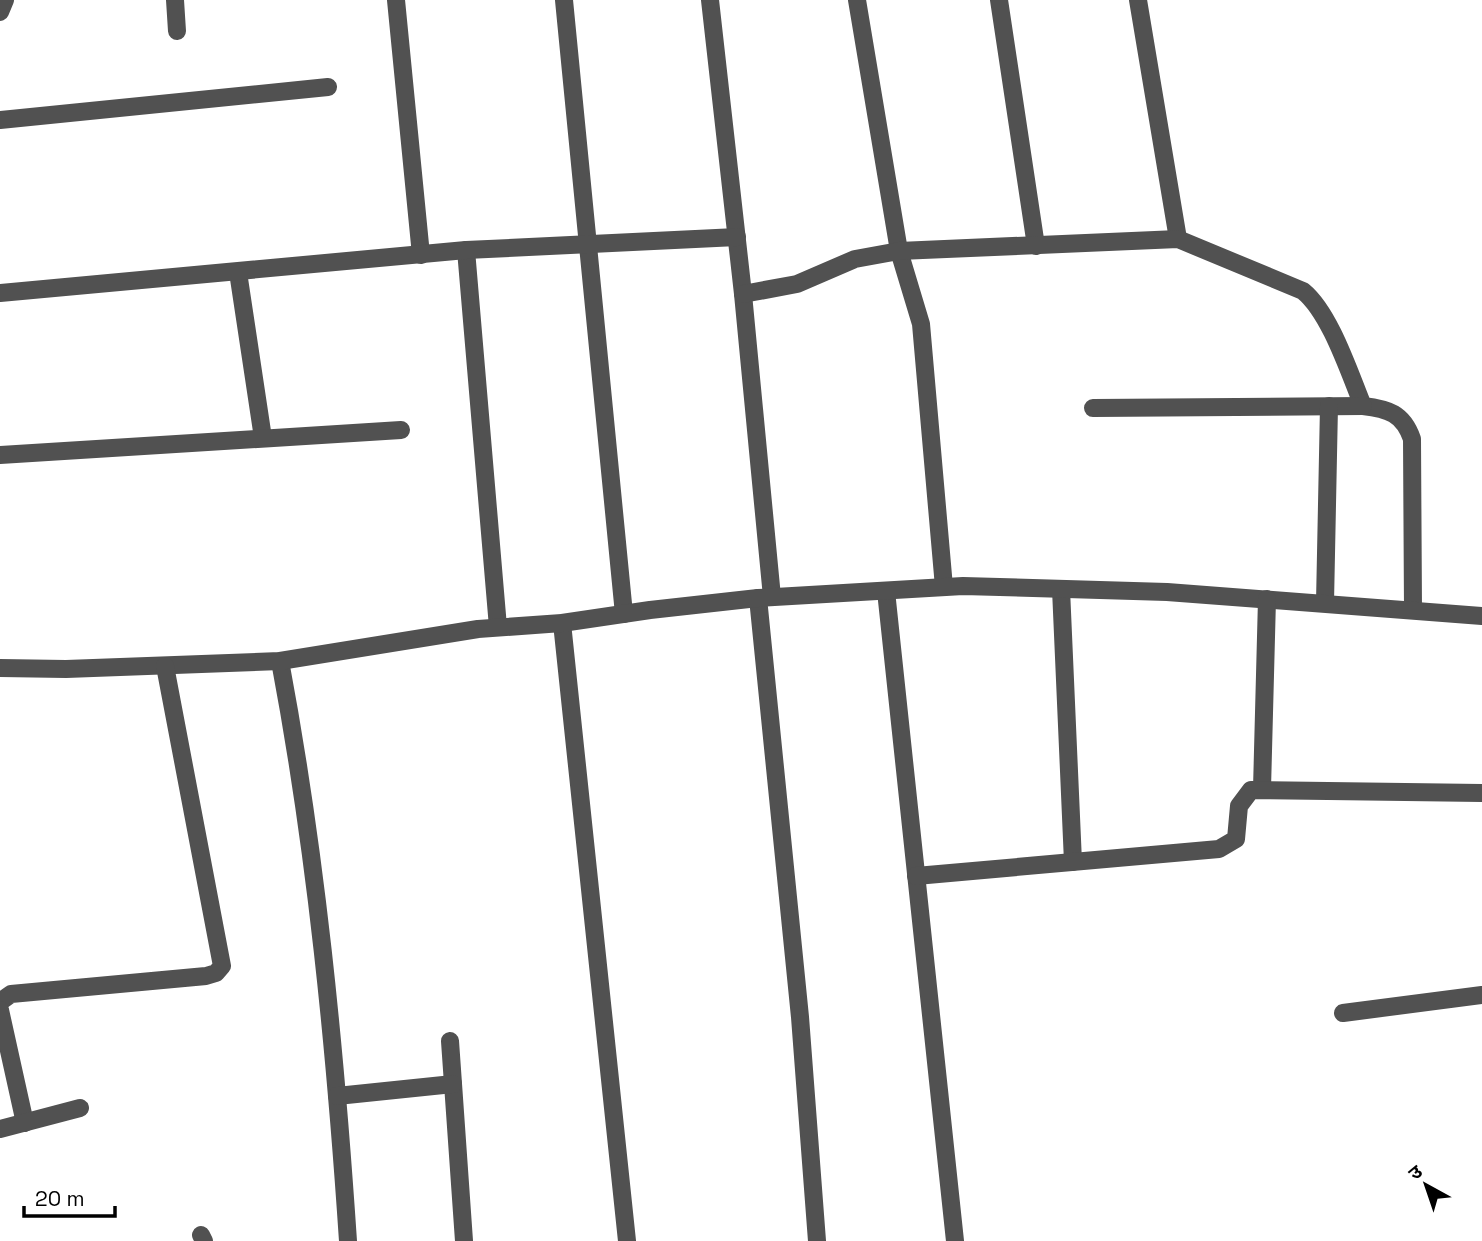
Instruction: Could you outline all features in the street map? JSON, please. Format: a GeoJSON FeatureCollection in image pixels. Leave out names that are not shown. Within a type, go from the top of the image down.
{"type":"FeatureCollection","features":[{"type":"Feature","properties":{"kind":"street"},"geometry":{"type":"LineString","coordinates":[[0,12],[5,0]]}},
{"type":"Feature","properties":{"kind":"street"},"geometry":{"type":"LineString","coordinates":[[175,0],[177,31]]}},
{"type":"Feature","properties":{"kind":"street"},"geometry":{"type":"LineString","coordinates":[[396,0],[421,255]]}},
{"type":"Feature","properties":{"kind":"street"},"geometry":{"type":"LineString","coordinates":[[564,0],[590,243],[624,614]]}},
{"type":"Feature","properties":{"kind":"street"},"geometry":{"type":"LineString","coordinates":[[710,0],[743,294],[817,1241]]}},
{"type":"Feature","properties":{"kind":"street"},"geometry":{"type":"LineString","coordinates":[[856,0],[899,251],[921,324],[944,587]]}},
{"type":"Feature","properties":{"kind":"street"},"geometry":{"type":"LineString","coordinates":[[999,0],[1035,246]]}},
{"type":"Feature","properties":{"kind":"street"},"geometry":{"type":"LineString","coordinates":[[1138,0],[1178,239]]}},
{"type":"Feature","properties":{"kind":"street"},"geometry":{"type":"LineString","coordinates":[[0,120],[328,87]]}},
{"type":"Feature","properties":{"kind":"street"},"geometry":{"type":"LineString","coordinates":[[0,293],[466,250],[737,237]]}},
{"type":"Feature","properties":{"kind":"street"},"geometry":{"type":"LineString","coordinates":[[743,294],[797,284],[855,259],[899,251],[1178,239],[1303,291],[1315,301],[1325,317],[1363,406]]}},
{"type":"Feature","properties":{"kind":"street"},"geometry":{"type":"LineString","coordinates":[[466,250],[498,627]]}},
{"type":"Feature","properties":{"kind":"street"},"geometry":{"type":"LineString","coordinates":[[238,272],[263,438]]}},
{"type":"Feature","properties":{"kind":"street"},"geometry":{"type":"LineString","coordinates":[[1325,603],[1329,406]]}},
{"type":"Feature","properties":{"kind":"street"},"geometry":{"type":"LineString","coordinates":[[1093,408],[1363,406],[1397,414],[1407,425],[1412,439],[1413,610]]}},
{"type":"Feature","properties":{"kind":"street"},"geometry":{"type":"LineString","coordinates":[[0,455],[401,430]]}},
{"type":"Feature","properties":{"kind":"street"},"geometry":{"type":"LineString","coordinates":[[0,668],[165,666],[280,661],[498,627],[562,623],[765,598],[944,587],[1061,589],[1267,599],[1482,616]]}},
{"type":"Feature","properties":{"kind":"street"},"geometry":{"type":"LineString","coordinates":[[1061,589],[1073,862]]}},
{"type":"Feature","properties":{"kind":"street"},"geometry":{"type":"LineString","coordinates":[[886,591],[955,1241]]}},
{"type":"Feature","properties":{"kind":"street"},"geometry":{"type":"LineString","coordinates":[[1262,789],[1267,599]]}},
{"type":"Feature","properties":{"kind":"street"},"geometry":{"type":"LineString","coordinates":[[562,623],[627,1241]]}},
{"type":"Feature","properties":{"kind":"street"},"geometry":{"type":"LineString","coordinates":[[280,661],[316,884],[348,1241]]}},
{"type":"Feature","properties":{"kind":"street"},"geometry":{"type":"LineString","coordinates":[[0,1002],[11,995],[206,976],[216,973],[222,967],[165,666]]}},
{"type":"Feature","properties":{"kind":"street"},"geometry":{"type":"LineString","coordinates":[[916,877],[1219,849],[1236,839],[1239,806],[1243,797],[1251,790],[1482,793]]}},
{"type":"Feature","properties":{"kind":"street"},"geometry":{"type":"LineString","coordinates":[[1343,1013],[1482,995]]}},
{"type":"Feature","properties":{"kind":"street"},"geometry":{"type":"LineString","coordinates":[[0,1010],[24,1123]]}},
{"type":"Feature","properties":{"kind":"street"},"geometry":{"type":"LineString","coordinates":[[450,1041],[464,1241]]}},
{"type":"Feature","properties":{"kind":"street"},"geometry":{"type":"LineString","coordinates":[[337,1096],[453,1084]]}},
{"type":"Feature","properties":{"kind":"street"},"geometry":{"type":"LineString","coordinates":[[0,1129],[80,1108]]}}]}
